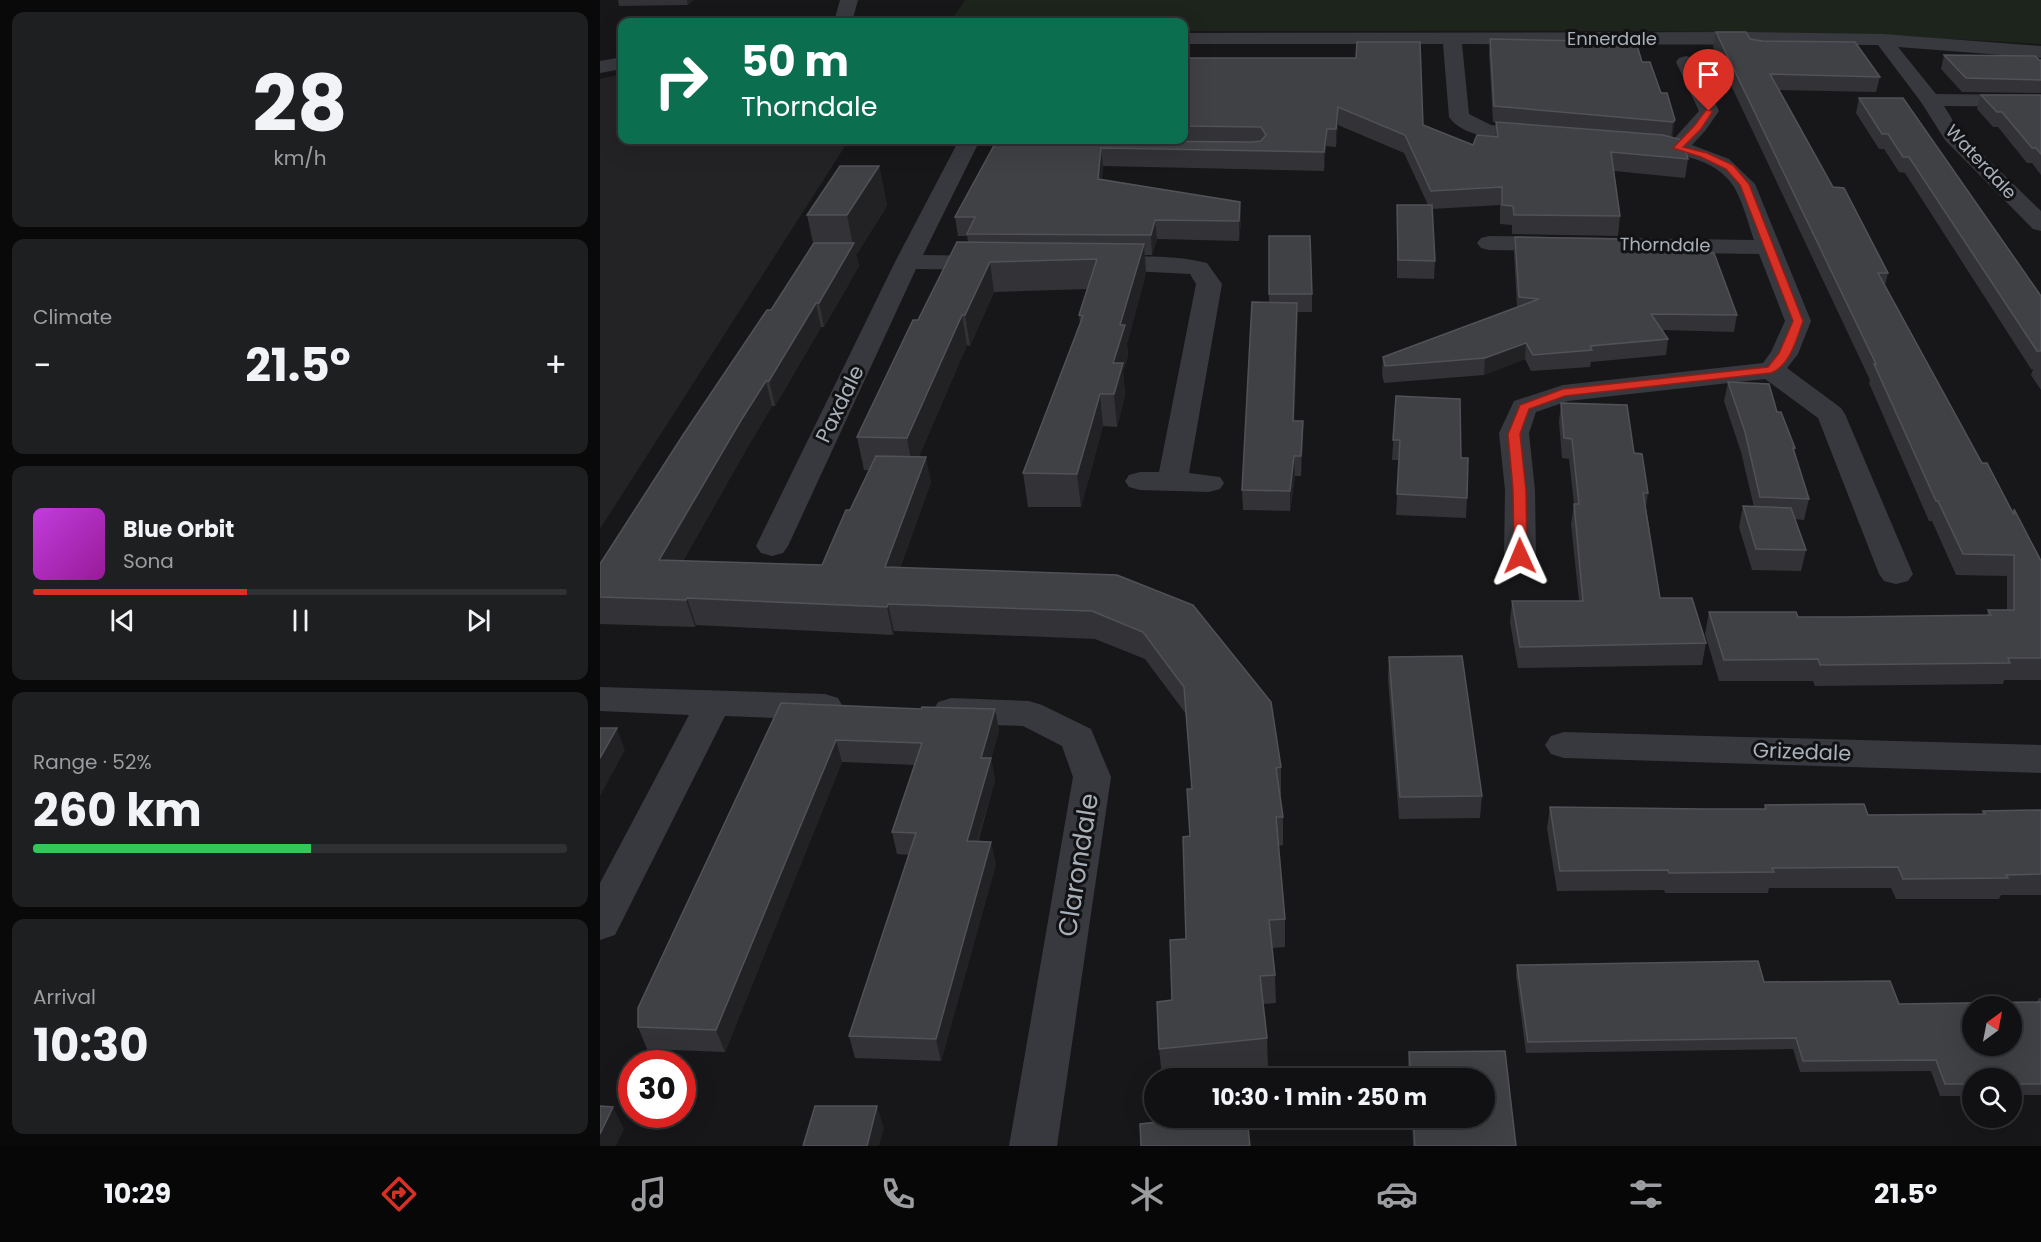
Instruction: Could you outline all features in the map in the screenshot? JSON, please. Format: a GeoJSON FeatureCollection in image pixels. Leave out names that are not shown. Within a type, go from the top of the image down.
{"type":"FeatureCollection","features":[{"type":"Feature","properties":{"kind":"street"},"geometry":{"type":"LineString","coordinates":[[844,18],[849,0]]}},
{"type":"Feature","properties":{"kind":"street","name":"Ennerdale"},"geometry":{"type":"LineString","coordinates":[[1188,39],[1746,38],[1883,40],[2041,52]]}},
{"type":"Feature","properties":{"kind":"street"},"geometry":{"type":"LineString","coordinates":[[1452,39],[1459,117],[1470,126],[1488,130],[1565,137]]}},
{"type":"Feature","properties":{"kind":"street","name":"Waterdale"},"geometry":{"type":"LineString","coordinates":[[1883,40],[1930,100],[1952,136],[2041,224]]}},
{"type":"Feature","properties":{"kind":"street"},"geometry":{"type":"LineString","coordinates":[[1677,148],[1698,127],[1709,111],[1686,62]]}},
{"type":"Feature","properties":{"kind":"street"},"geometry":{"type":"LineString","coordinates":[[600,67],[618,64]]}},
{"type":"Feature","properties":{"kind":"street"},"geometry":{"type":"LineString","coordinates":[[1930,100],[2041,101]]}},
{"type":"Feature","properties":{"kind":"street"},"geometry":{"type":"LineString","coordinates":[[1620,142],[1677,148],[1704,155],[1729,167],[1744,184],[1798,321],[1784,354],[1771,370]]}},
{"type":"Feature","properties":{"kind":"street","name":"Paxdale"},"geometry":{"type":"LineString","coordinates":[[772,546],[908,262],[974,146]]}},
{"type":"Feature","properties":{"kind":"street","name":"Thorndale"},"geometry":{"type":"LineString","coordinates":[[1489,243],[1768,247]]}},
{"type":"Feature","properties":{"kind":"street"},"geometry":{"type":"LineString","coordinates":[[908,262],[1014,263]]}},
{"type":"Feature","properties":{"kind":"street"},"geometry":{"type":"LineString","coordinates":[[1073,263],[1208,265],[1209,284],[1172,482]]}},
{"type":"Feature","properties":{"kind":"street"},"geometry":{"type":"LineString","coordinates":[[1520,556],[1520,490],[1514,434],[1524,407],[1563,393],[1771,370],[1831,414],[1896,574]]}},
{"type":"Feature","properties":{"kind":"street"},"geometry":{"type":"LineString","coordinates":[[1140,481],[1209,483]]}},
{"type":"Feature","properties":{"kind":"street"},"geometry":{"type":"LineString","coordinates":[[600,699],[865,708]]}},
{"type":"Feature","properties":{"kind":"street"},"geometry":{"type":"LineString","coordinates":[[600,924],[713,703]]}},
{"type":"Feature","properties":{"kind":"street","name":"Clarondale"},"geometry":{"type":"LineString","coordinates":[[912,710],[1029,714],[1078,738],[1092,777],[1032,1146]]}},
{"type":"Feature","properties":{"kind":"street","name":"Grizedale"},"geometry":{"type":"LineString","coordinates":[[1564,746],[2041,759]]}},
{"type":"Feature","properties":{"kind":"shaded area"},"geometry":{"type":"Polygon","coordinates":[[[965,0],[2041,0],[2041,44],[1934,38],[1720,32],[1188,31],[1188,18],[953,18],[965,0]]]}},
{"type":"Feature","properties":{"kind":"shaded area"},"geometry":{"type":"Polygon","coordinates":[[[618,75],[618,144],[846,144],[600,529],[600,79],[618,75]]]}},
{"type":"Feature","properties":{"kind":"building"},"geometry":{"type":"Polygon","coordinates":[[[1716,32],[1746,32],[1750,39],[1762,41],[1855,42],[1880,77],[1770,74],[1833,187],[1844,188],[1888,273],[1878,273],[1982,463],[1987,463],[2041,561],[2041,658],[2008,658],[2010,663],[1820,665],[1818,659],[1724,660],[1709,612],[1796,612],[1798,617],[1845,617],[1991,615],[1988,610],[2014,610],[2014,555],[1963,554],[1936,501],[1874,364],[1876,364],[1716,32]]]}},
{"type":"Feature","properties":{"kind":"building"},"geometry":{"type":"Polygon","coordinates":[[[1490,39],[1636,42],[1642,62],[1650,62],[1661,93],[1667,93],[1675,120],[1673,122],[1494,106],[1490,39]]]}},
{"type":"Feature","properties":{"kind":"building"},"geometry":{"type":"Polygon","coordinates":[[[1357,42],[1420,42],[1423,125],[1473,145],[1477,135],[1498,137],[1496,122],[1663,135],[1682,140],[1688,159],[1611,152],[1620,216],[1514,215],[1513,206],[1502,205],[1502,187],[1431,191],[1405,135],[1338,107],[1336,129],[1327,129],[1324,152],[1101,148],[1098,179],[1240,202],[1239,221],[1155,220],[1151,235],[967,234],[975,217],[955,217],[995,144],[1188,144],[1188,141],[1261,141],[1266,135],[1261,127],[1188,126],[1188,58],[1356,58],[1357,42]]]}},
{"type":"Feature","properties":{"kind":"building"},"geometry":{"type":"Polygon","coordinates":[[[1944,55],[2035,56],[2041,60],[2041,80],[1966,78],[1944,55]]]}},
{"type":"Feature","properties":{"kind":"building"},"geometry":{"type":"Polygon","coordinates":[[[1981,95],[2041,95],[2041,154],[2036,148],[2032,148],[2002,112],[1997,112],[1981,95]]]}},
{"type":"Feature","properties":{"kind":"building"},"geometry":{"type":"Polygon","coordinates":[[[1859,98],[1903,98],[2041,296],[2041,351],[2037,351],[1909,157],[1903,157],[1888,134],[1882,134],[1859,98]]]}},
{"type":"Feature","properties":{"kind":"building"},"geometry":{"type":"Polygon","coordinates":[[[840,166],[879,166],[847,215],[807,215],[840,166]]]}},
{"type":"Feature","properties":{"kind":"building"},"geometry":{"type":"Polygon","coordinates":[[[1397,205],[1432,205],[1435,261],[1398,260],[1397,205]]]}},
{"type":"Feature","properties":{"kind":"building"},"geometry":{"type":"Polygon","coordinates":[[[1269,236],[1310,236],[1312,294],[1269,294],[1269,236]]]}},
{"type":"Feature","properties":{"kind":"building"},"geometry":{"type":"Polygon","coordinates":[[[1515,237],[1622,239],[1623,246],[1646,247],[1647,252],[1714,253],[1737,315],[1651,314],[1668,339],[1590,346],[1592,350],[1533,355],[1526,343],[1485,358],[1385,366],[1383,357],[1539,299],[1519,297],[1515,237]]]}},
{"type":"Feature","properties":{"kind":"building"},"geometry":{"type":"Polygon","coordinates":[[[957,242],[1144,244],[1120,325],[1125,325],[1113,363],[1123,363],[1114,394],[1100,394],[1077,474],[1023,473],[1083,316],[1079,315],[1097,259],[990,262],[965,315],[962,315],[907,438],[857,437],[913,320],[918,320],[957,242]]]}},
{"type":"Feature","properties":{"kind":"building"},"geometry":{"type":"Polygon","coordinates":[[[814,243],[854,243],[819,303],[816,303],[769,381],[766,381],[740,422],[659,560],[822,565],[846,510],[850,510],[876,456],[926,457],[885,567],[1117,575],[1193,605],[1271,702],[1281,767],[1276,768],[1283,817],[1276,817],[1285,919],[1269,920],[1275,975],[1260,976],[1267,1038],[1159,1049],[1157,1002],[1172,1000],[1170,940],[1186,939],[1183,837],[1190,836],[1187,789],[1192,789],[1184,687],[1143,632],[1092,611],[888,604],[887,607],[687,598],[686,600],[600,597],[600,564],[683,435],[767,310],[771,310],[814,243]]]}},
{"type":"Feature","properties":{"kind":"building"},"geometry":{"type":"Polygon","coordinates":[[[1252,302],[1297,303],[1293,421],[1303,421],[1301,456],[1294,456],[1290,491],[1242,490],[1252,302]]]}},
{"type":"Feature","properties":{"kind":"building"},"geometry":{"type":"Polygon","coordinates":[[[1728,382],[1769,384],[1777,412],[1781,412],[1795,448],[1793,448],[1809,499],[1760,497],[1745,432],[1728,382]]]}},
{"type":"Feature","properties":{"kind":"building"},"geometry":{"type":"Polygon","coordinates":[[[1396,396],[1460,399],[1461,458],[1468,458],[1467,498],[1397,494],[1400,440],[1393,440],[1396,396]]]}},
{"type":"Feature","properties":{"kind":"building"},"geometry":{"type":"Polygon","coordinates":[[[1561,403],[1627,405],[1634,453],[1642,454],[1648,493],[1643,493],[1660,598],[1692,598],[1706,643],[1520,647],[1512,601],[1583,601],[1574,504],[1579,504],[1572,439],[1564,438],[1561,403]]]}},
{"type":"Feature","properties":{"kind":"building"},"geometry":{"type":"Polygon","coordinates":[[[1743,506],[1791,508],[1806,550],[1756,549],[1743,506]]]}},
{"type":"Feature","properties":{"kind":"building"},"geometry":{"type":"Polygon","coordinates":[[[1462,656],[1482,796],[1400,797],[1389,657],[1462,656]]]}},
{"type":"Feature","properties":{"kind":"building"},"geometry":{"type":"Polygon","coordinates":[[[781,703],[921,709],[922,707],[995,709],[981,758],[991,758],[967,841],[991,842],[936,1039],[849,1036],[916,833],[892,832],[922,743],[836,740],[716,1030],[638,1027],[638,1008],[781,703]]]}},
{"type":"Feature","properties":{"kind":"building"},"geometry":{"type":"Polygon","coordinates":[[[600,728],[617,728],[600,758],[600,728]]]}},
{"type":"Feature","properties":{"kind":"building"},"geometry":{"type":"Polygon","coordinates":[[[1864,804],[1868,815],[1985,814],[1983,811],[2041,810],[2041,874],[2006,875],[2008,878],[1903,879],[1898,867],[1772,868],[1774,872],[1560,871],[1550,807],[1766,809],[1765,805],[1864,804]]]}},
{"type":"Feature","properties":{"kind":"building"},"geometry":{"type":"Polygon","coordinates":[[[1758,961],[1764,982],[1890,981],[1899,1004],[1962,1003],[1962,1056],[2022,1056],[2022,1002],[2041,1002],[2041,1084],[2022,1084],[2022,1068],[1962,1068],[1962,1084],[1945,1084],[1936,1060],[1803,1061],[1796,1038],[1528,1042],[1517,965],[1758,961]]]}},
{"type":"Feature","properties":{"kind":"building"},"geometry":{"type":"Polygon","coordinates":[[[1505,1051],[1516,1146],[1415,1146],[1414,1128],[1495,1128],[1495,1068],[1410,1068],[1409,1052],[1505,1051]]]}},
{"type":"Feature","properties":{"kind":"building"},"geometry":{"type":"Polygon","coordinates":[[[600,1106],[613,1107],[600,1134],[600,1106]]]}},
{"type":"Feature","properties":{"kind":"building"},"geometry":{"type":"Polygon","coordinates":[[[815,1106],[877,1106],[867,1146],[803,1146],[815,1106]]]}},
{"type":"Feature","properties":{"kind":"building"},"geometry":{"type":"Polygon","coordinates":[[[1140,1124],[1144,1124],[1144,1128],[1248,1128],[1250,1146],[1141,1146],[1140,1124]]]}},
{"type":"Feature","properties":{"kind":"route"},"geometry":{"type":"LineString","coordinates":[[1520,556],[1520,490],[1514,434],[1524,407],[1563,393],[1704,375],[1771,370],[1784,354],[1798,321],[1744,184],[1729,167],[1704,155],[1677,148],[1698,127],[1709,111]]}}]}
